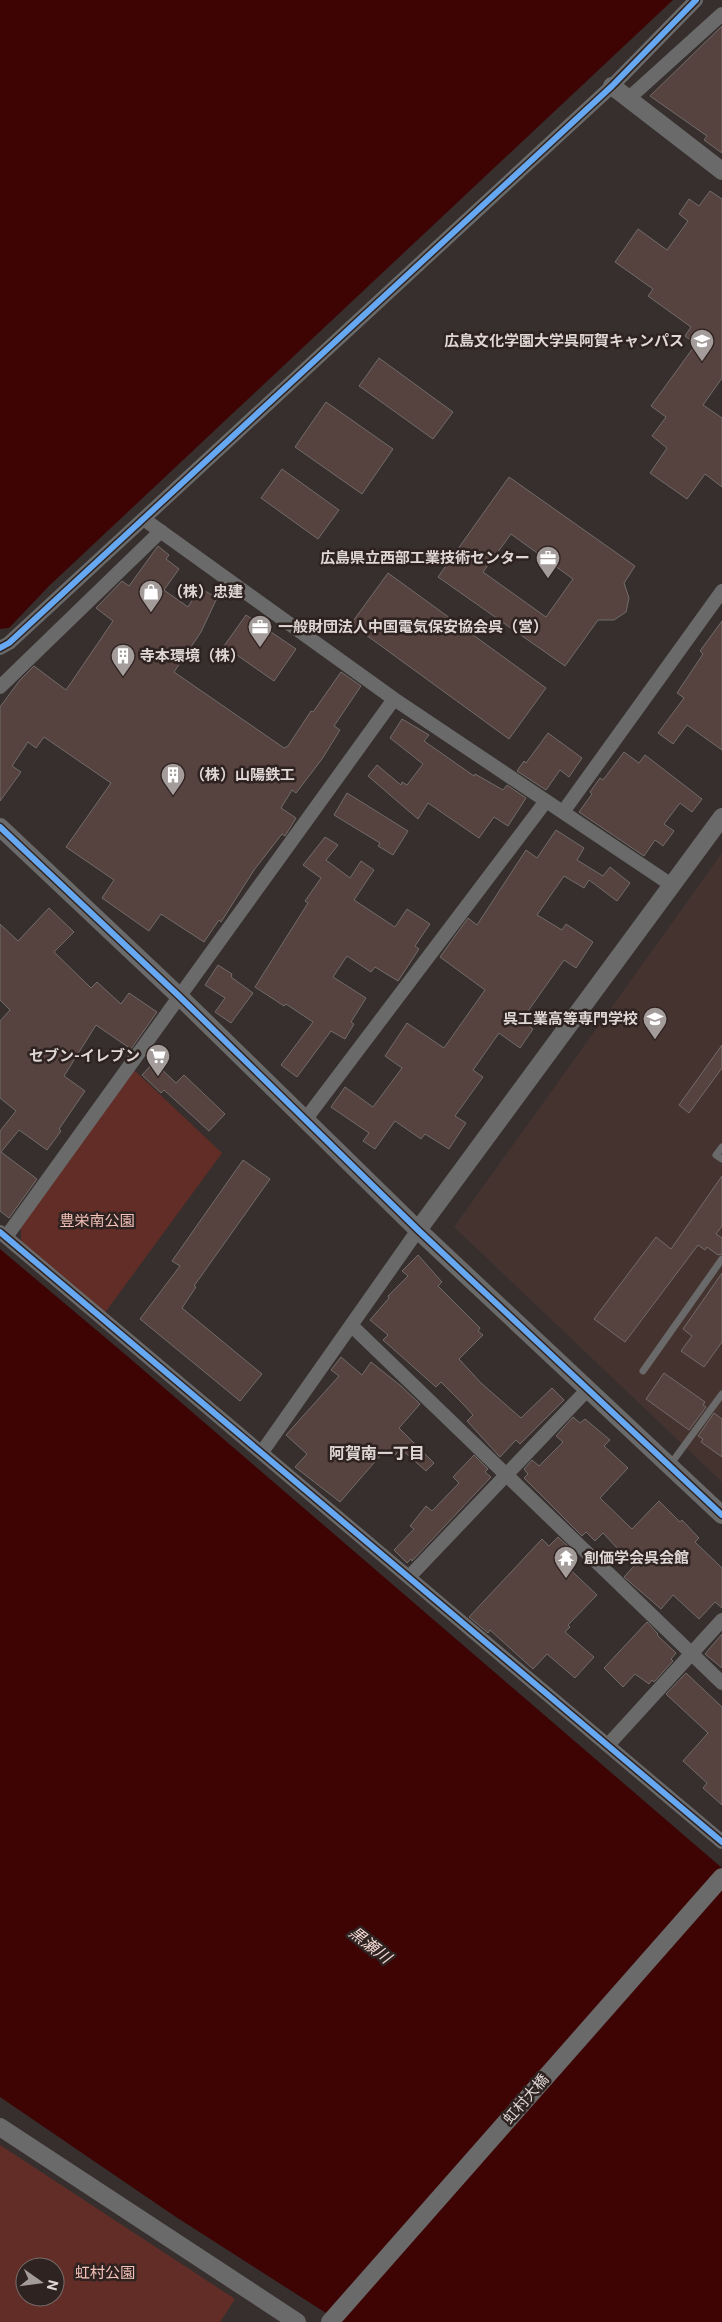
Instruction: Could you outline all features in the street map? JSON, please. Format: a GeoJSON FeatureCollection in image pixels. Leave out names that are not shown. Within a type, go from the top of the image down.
{"type":"FeatureCollection","features":[{"type":"Feature","properties":{"kind":"street"},"geometry":{"type":"LineString","coordinates":[[0,648],[9,643],[145,520],[612,86],[696,0]]}},
{"type":"Feature","properties":{"kind":"street"},"geometry":{"type":"LineString","coordinates":[[628,99],[722,14]]}},
{"type":"Feature","properties":{"kind":"street"},"geometry":{"type":"LineString","coordinates":[[612,86],[722,171]]}},
{"type":"Feature","properties":{"kind":"street"},"geometry":{"type":"LineString","coordinates":[[145,520],[394,698],[673,886]]}},
{"type":"Feature","properties":{"kind":"street"},"geometry":{"type":"LineString","coordinates":[[0,687],[162,531]]}},
{"type":"Feature","properties":{"kind":"street"},"geometry":{"type":"LineString","coordinates":[[563,812],[720,596]]}},
{"type":"Feature","properties":{"kind":"street"},"geometry":{"type":"LineString","coordinates":[[394,698],[180,997],[3,1235],[722,1842]]}},
{"type":"Feature","properties":{"kind":"street"},"geometry":{"type":"LineString","coordinates":[[305,1120],[546,801]]}},
{"type":"Feature","properties":{"kind":"street"},"geometry":{"type":"LineString","coordinates":[[262,1452],[418,1230],[722,817]]}},
{"type":"Feature","properties":{"kind":"street"},"geometry":{"type":"LineString","coordinates":[[0,827],[180,997],[418,1230],[722,1515]]}},
{"type":"Feature","properties":{"kind":"street"},"geometry":{"type":"LineString","coordinates":[[352,1326],[722,1683]]}},
{"type":"Feature","properties":{"kind":"street"},"geometry":{"type":"LineString","coordinates":[[409,1577],[588,1390]]}},
{"type":"Feature","properties":{"kind":"street"},"geometry":{"type":"LineString","coordinates":[[608,1745],[722,1620]]}},
{"type":"Feature","properties":{"kind":"street","name":"虹村大橋"},"geometry":{"type":"LineString","coordinates":[[330,2322],[722,1877]]}},
{"type":"Feature","properties":{"kind":"street"},"geometry":{"type":"LineString","coordinates":[[0,2127],[297,2322]]}},
{"type":"Feature","properties":{"kind":"lane"},"geometry":{"type":"LineString","coordinates":[[722,1147],[716,1155],[722,1159]]}},
{"type":"Feature","properties":{"kind":"lane"},"geometry":{"type":"LineString","coordinates":[[643,1371],[722,1258]]}},
{"type":"Feature","properties":{"kind":"lane"},"geometry":{"type":"LineString","coordinates":[[670,1465],[722,1394]]}},
{"type":"Feature","properties":{"kind":"shaded area","name":"呉工業高等専門学校"},"geometry":{"type":"Polygon","coordinates":[[[722,853],[722,1482],[454,1227],[722,853]]]}},
{"type":"Feature","properties":{"kind":"green space","name":"豊栄南公園"},"geometry":{"type":"Polygon","coordinates":[[[135,1071],[222,1153],[104,1314],[21,1243],[21,1222],[130,1075],[135,1071]]]}},
{"type":"Feature","properties":{"kind":"green space","name":"虹村公園"},"geometry":{"type":"Polygon","coordinates":[[[0,2145],[235,2299],[220,2322],[0,2322],[0,2145]]]}},
{"type":"Feature","properties":{"kind":"water"},"geometry":{"type":"Polygon","coordinates":[[[0,0],[673,0],[49,586],[9,628],[0,629],[0,0]]]}},
{"type":"Feature","properties":{"kind":"water","name":"黒瀬川"},"geometry":{"type":"Polygon","coordinates":[[[0,1249],[126,1355],[722,1868],[722,2322],[340,2322],[176,2217],[0,2097],[0,1249]]]}},
{"type":"Feature","properties":{"kind":"building"},"geometry":{"type":"Polygon","coordinates":[[[722,26],[722,153],[704,140],[707,136],[650,96],[722,26]]]}},
{"type":"Feature","properties":{"kind":"building","name":"広島文化学園大学呉阿賀キャンパス"},"geometry":{"type":"Polygon","coordinates":[[[710,191],[722,199],[722,378],[703,405],[722,418],[722,487],[705,474],[687,499],[650,473],[667,448],[652,436],[666,417],[651,406],[696,344],[685,336],[691,327],[648,296],[653,289],[615,262],[638,229],[667,250],[688,221],[679,214],[689,199],[699,206],[710,191]]]}},
{"type":"Feature","properties":{"kind":"building"},"geometry":{"type":"Polygon","coordinates":[[[379,358],[453,412],[433,439],[359,386],[379,358]]]}},
{"type":"Feature","properties":{"kind":"building"},"geometry":{"type":"Polygon","coordinates":[[[326,402],[393,449],[362,494],[295,447],[326,402]]]}},
{"type":"Feature","properties":{"kind":"building"},"geometry":{"type":"Polygon","coordinates":[[[282,469],[339,510],[318,539],[261,498],[282,469]]]}},
{"type":"Feature","properties":{"kind":"building"},"geometry":{"type":"Polygon","coordinates":[[[509,477],[635,566],[624,583],[629,598],[626,612],[614,620],[598,620],[565,666],[438,577],[509,477]],[[511,534],[483,572],[546,617],[573,579],[511,534]]]}},
{"type":"Feature","properties":{"kind":"building"},"geometry":{"type":"Polygon","coordinates":[[[158,546],[169,555],[166,559],[179,569],[164,590],[188,607],[200,588],[217,598],[201,632],[174,672],[284,748],[288,746],[311,711],[313,712],[341,672],[361,686],[334,726],[340,730],[322,759],[296,793],[292,790],[281,808],[296,818],[285,836],[282,834],[254,870],[221,922],[219,920],[204,942],[161,914],[149,931],[102,898],[114,880],[66,847],[111,783],[44,737],[36,748],[28,742],[12,766],[21,772],[0,801],[0,707],[20,680],[34,666],[66,690],[113,621],[96,608],[122,581],[129,586],[158,546]]]}},
{"type":"Feature","properties":{"kind":"building"},"geometry":{"type":"Polygon","coordinates":[[[388,573],[546,688],[509,739],[351,624],[388,573]]]}},
{"type":"Feature","properties":{"kind":"building","name":"一般財団法人中国電気保安協会呉（営）"},"geometry":{"type":"Polygon","coordinates":[[[246,615],[296,649],[274,681],[224,646],[246,615]]]}},
{"type":"Feature","properties":{"kind":"building"},"geometry":{"type":"Polygon","coordinates":[[[722,621],[722,750],[687,725],[673,744],[658,733],[684,698],[677,693],[703,654],[700,651],[722,621]]]}},
{"type":"Feature","properties":{"kind":"building"},"geometry":{"type":"Polygon","coordinates":[[[402,719],[429,735],[424,741],[474,776],[475,774],[503,790],[507,785],[526,798],[508,826],[494,817],[479,838],[428,803],[418,819],[368,776],[377,765],[401,785],[402,782],[407,785],[423,764],[390,738],[402,719]]]}},
{"type":"Feature","properties":{"kind":"building"},"geometry":{"type":"Polygon","coordinates":[[[548,733],[582,758],[569,777],[560,770],[546,790],[517,771],[524,761],[526,763],[548,733]]]}},
{"type":"Feature","properties":{"kind":"building"},"geometry":{"type":"Polygon","coordinates":[[[624,752],[639,763],[645,755],[702,799],[692,812],[680,803],[664,824],[674,831],[663,846],[655,840],[644,856],[579,812],[592,794],[590,792],[600,778],[603,780],[624,752]]]}},
{"type":"Feature","properties":{"kind":"building"},"geometry":{"type":"Polygon","coordinates":[[[347,793],[408,831],[393,855],[378,846],[380,843],[334,815],[347,793]]]}},
{"type":"Feature","properties":{"kind":"building"},"geometry":{"type":"Polygon","coordinates":[[[556,830],[584,848],[577,860],[603,876],[610,867],[630,883],[617,901],[589,880],[584,888],[564,876],[537,915],[562,930],[566,924],[593,942],[576,968],[564,960],[521,1021],[533,1029],[520,1048],[499,1033],[473,1070],[483,1077],[455,1116],[466,1123],[449,1149],[425,1134],[421,1139],[395,1121],[375,1149],[363,1141],[369,1133],[331,1107],[345,1087],[373,1107],[402,1068],[385,1056],[407,1023],[444,1048],[485,990],[440,957],[468,918],[477,925],[526,850],[537,858],[556,830]]]}},
{"type":"Feature","properties":{"kind":"building"},"geometry":{"type":"Polygon","coordinates":[[[325,837],[338,845],[326,860],[350,878],[361,861],[374,870],[354,900],[395,927],[407,909],[430,924],[415,946],[419,949],[398,981],[375,967],[371,972],[347,956],[333,977],[366,998],[351,1022],[354,1024],[345,1039],[331,1031],[297,1077],[281,1065],[313,1022],[255,987],[308,903],[305,901],[321,878],[303,865],[325,837]]]}},
{"type":"Feature","properties":{"kind":"building"},"geometry":{"type":"Polygon","coordinates":[[[49,908],[74,932],[54,952],[91,988],[97,982],[121,1004],[129,993],[157,1012],[131,1049],[96,1025],[64,1076],[85,1091],[47,1150],[19,1130],[1,1152],[37,1179],[9,1218],[0,1211],[0,1131],[16,1111],[0,1098],[0,1021],[10,1010],[0,1000],[0,924],[18,941],[49,908]]]}},
{"type":"Feature","properties":{"kind":"building"},"geometry":{"type":"Polygon","coordinates":[[[218,965],[232,974],[231,977],[253,993],[231,1023],[215,1012],[225,998],[205,985],[218,965]]]}},
{"type":"Feature","properties":{"kind":"building"},"geometry":{"type":"Polygon","coordinates":[[[722,1045],[722,1068],[689,1113],[679,1105],[722,1045]]]}},
{"type":"Feature","properties":{"kind":"building"},"geometry":{"type":"Polygon","coordinates":[[[154,1062],[176,1083],[184,1075],[225,1114],[209,1131],[164,1090],[161,1093],[142,1075],[154,1062]]]}},
{"type":"Feature","properties":{"kind":"building"},"geometry":{"type":"Polygon","coordinates":[[[243,1160],[270,1179],[194,1286],[196,1287],[182,1308],[262,1374],[240,1401],[140,1319],[180,1266],[172,1261],[243,1160]]]}},
{"type":"Feature","properties":{"kind":"building"},"geometry":{"type":"Polygon","coordinates":[[[722,1176],[722,1226],[716,1234],[722,1238],[722,1254],[718,1255],[707,1247],[705,1250],[698,1245],[625,1342],[594,1319],[656,1237],[671,1249],[722,1176]]]}},
{"type":"Feature","properties":{"kind":"building"},"geometry":{"type":"Polygon","coordinates":[[[418,1255],[442,1282],[438,1286],[480,1328],[478,1331],[483,1335],[459,1359],[481,1383],[521,1418],[552,1388],[564,1400],[520,1444],[516,1440],[500,1457],[467,1421],[473,1415],[463,1404],[441,1382],[436,1387],[383,1340],[388,1335],[370,1320],[389,1298],[388,1296],[408,1276],[402,1271],[418,1255]]]}},
{"type":"Feature","properties":{"kind":"building"},"geometry":{"type":"Polygon","coordinates":[[[722,1273],[722,1342],[704,1367],[681,1351],[692,1336],[683,1329],[722,1273]]]}},
{"type":"Feature","properties":{"kind":"building"},"geometry":{"type":"Polygon","coordinates":[[[341,1357],[362,1375],[371,1362],[420,1404],[399,1428],[434,1463],[426,1471],[401,1449],[394,1456],[386,1449],[340,1502],[295,1467],[307,1454],[286,1435],[339,1376],[331,1370],[341,1357]]]}},
{"type":"Feature","properties":{"kind":"building"},"geometry":{"type":"Polygon","coordinates":[[[664,1373],[705,1402],[703,1405],[706,1407],[689,1430],[646,1399],[664,1373]]]}},
{"type":"Feature","properties":{"kind":"building"},"geometry":{"type":"Polygon","coordinates":[[[714,1413],[722,1419],[722,1457],[701,1442],[703,1439],[698,1436],[714,1413]]]}},
{"type":"Feature","properties":{"kind":"building"},"geometry":{"type":"Polygon","coordinates":[[[573,1417],[580,1423],[585,1419],[610,1440],[604,1446],[628,1468],[600,1498],[632,1529],[659,1501],[680,1522],[682,1520],[699,1538],[695,1542],[722,1568],[722,1608],[715,1602],[699,1619],[673,1595],[661,1609],[624,1577],[634,1566],[603,1533],[595,1541],[586,1532],[582,1536],[524,1478],[528,1474],[524,1469],[532,1460],[539,1466],[563,1442],[556,1436],[573,1417]]]}},
{"type":"Feature","properties":{"kind":"building"},"geometry":{"type":"Polygon","coordinates":[[[474,1455],[488,1469],[485,1472],[491,1477],[412,1561],[411,1559],[407,1563],[394,1550],[414,1529],[410,1526],[426,1506],[432,1511],[459,1483],[453,1477],[474,1455]]]}},
{"type":"Feature","properties":{"kind":"building"},"geometry":{"type":"Polygon","coordinates":[[[558,1537],[570,1548],[559,1559],[597,1595],[568,1625],[570,1627],[565,1632],[594,1657],[575,1678],[547,1654],[533,1669],[490,1630],[488,1633],[469,1617],[542,1539],[549,1546],[558,1537]]]}},
{"type":"Feature","properties":{"kind":"building"},"geometry":{"type":"Polygon","coordinates":[[[647,1622],[657,1635],[676,1653],[671,1659],[673,1661],[654,1682],[652,1680],[649,1684],[635,1674],[623,1687],[604,1668],[647,1622]]]}},
{"type":"Feature","properties":{"kind":"building"},"geometry":{"type":"Polygon","coordinates":[[[722,1634],[722,1668],[705,1654],[722,1634]]]}},
{"type":"Feature","properties":{"kind":"building"},"geometry":{"type":"Polygon","coordinates":[[[686,1673],[722,1707],[722,1805],[703,1788],[707,1783],[683,1761],[708,1733],[666,1694],[686,1673]]]}},
{"type":"Feature","properties":{"kind":"cycle path"},"geometry":{"type":"LineString","coordinates":[[0,648],[9,643],[612,86],[696,0]]}},
{"type":"Feature","properties":{"kind":"cycle path"},"geometry":{"type":"LineString","coordinates":[[0,827],[180,997],[418,1230],[722,1515]]}},
{"type":"Feature","properties":{"kind":"cycle path"},"geometry":{"type":"LineString","coordinates":[[0,1232],[722,1842]]}},
{"type":"Feature","properties":{"kind":"place","name":"広島文化学園大学呉阿賀キャンパス"},"geometry":{"type":"Point","coordinates":[702,362]}},
{"type":"Feature","properties":{"kind":"place","name":"広島県立西部工業技術センター"},"geometry":{"type":"Point","coordinates":[548,579]}},
{"type":"Feature","properties":{"kind":"place","name":"（株）忠建"},"geometry":{"type":"Point","coordinates":[151,613]}},
{"type":"Feature","properties":{"kind":"place","name":"一般財団法人中国電気保安協会呉（営）"},"geometry":{"type":"Point","coordinates":[260,648]}},
{"type":"Feature","properties":{"kind":"place","name":"寺本環境（株）"},"geometry":{"type":"Point","coordinates":[123,677]}},
{"type":"Feature","properties":{"kind":"place","name":"（株）山陽鉄工"},"geometry":{"type":"Point","coordinates":[173,796]}},
{"type":"Feature","properties":{"kind":"place","name":"呉工業高等専門学校"},"geometry":{"type":"Point","coordinates":[655,1040]}},
{"type":"Feature","properties":{"kind":"place","name":"セブン-イレブン"},"geometry":{"type":"Point","coordinates":[158,1077]}},
{"type":"Feature","properties":{"kind":"place","name":"創価学会呉会館"},"geometry":{"type":"Point","coordinates":[566,1579]}},
{"type":"Feature","properties":{"kind":"district","name":"阿賀南一丁目"},"geometry":{"type":"Point","coordinates":[377,1453]}}]}
